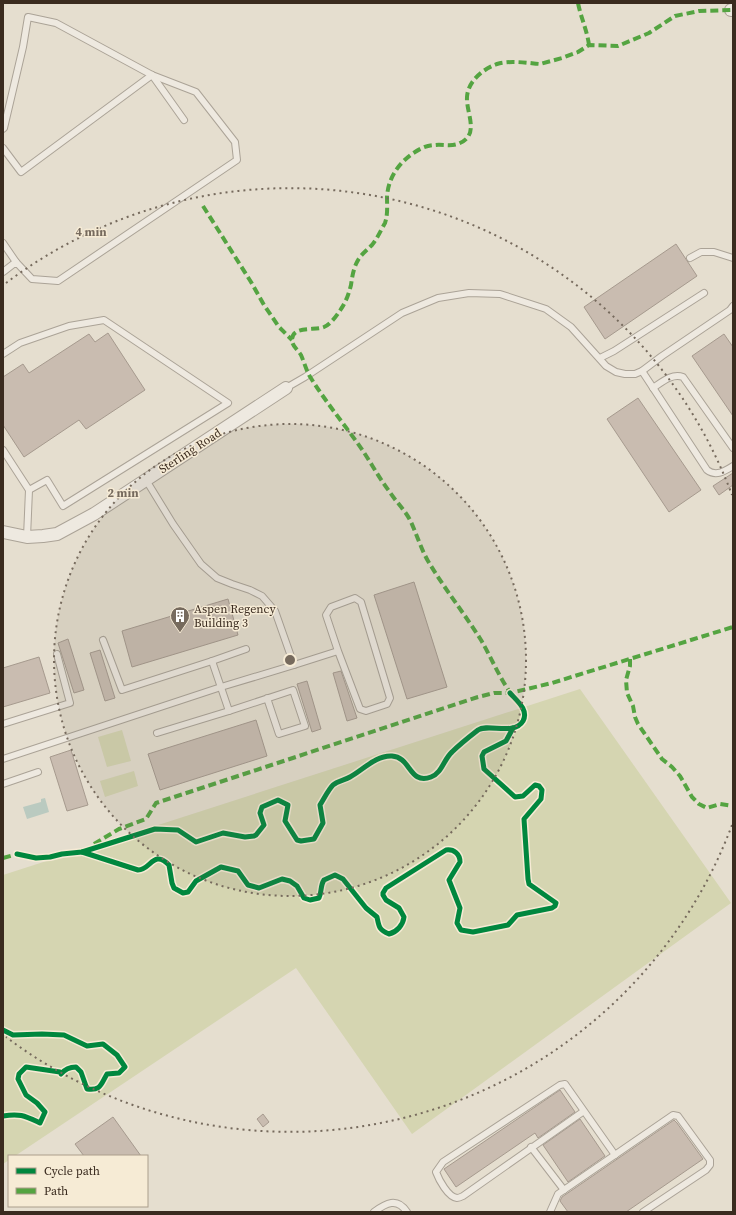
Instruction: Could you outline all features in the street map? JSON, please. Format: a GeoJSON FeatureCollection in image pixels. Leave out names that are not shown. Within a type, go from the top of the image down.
{"type":"FeatureCollection","features":[{"type":"Feature","properties":{"kind":"street","name":"Sterling Road"},"geometry":{"type":"LineString","coordinates":[[3,532],[27,537],[57,534],[94,514],[286,388]]}},
{"type":"Feature","properties":{"kind":"lane"},"geometry":{"type":"LineString","coordinates":[[3,130],[17,74],[28,17],[56,23],[152,76],[196,92],[235,142],[238,160],[58,281],[32,279],[16,262],[3,243]]}},
{"type":"Feature","properties":{"kind":"lane"},"geometry":{"type":"LineString","coordinates":[[152,76],[184,120]]}},
{"type":"Feature","properties":{"kind":"lane"},"geometry":{"type":"LineString","coordinates":[[3,148],[21,172],[152,76]]}},
{"type":"Feature","properties":{"kind":"lane"},"geometry":{"type":"LineString","coordinates":[[690,258],[701,252],[714,252],[733,258]]}},
{"type":"Feature","properties":{"kind":"lane"},"geometry":{"type":"LineString","coordinates":[[3,272],[16,262]]}},
{"type":"Feature","properties":{"kind":"lane"},"geometry":{"type":"LineString","coordinates":[[286,388],[402,313],[438,298],[469,293],[500,294],[546,309],[571,327],[606,366],[616,372],[630,374],[635,374],[642,371],[732,310]]}},
{"type":"Feature","properties":{"kind":"lane"},"geometry":{"type":"LineString","coordinates":[[600,358],[704,293]]}},
{"type":"Feature","properties":{"kind":"lane"},"geometry":{"type":"LineString","coordinates":[[3,354],[20,343],[62,328],[104,320],[228,403],[64,506],[47,480],[29,490]]}},
{"type":"Feature","properties":{"kind":"lane"},"geometry":{"type":"LineString","coordinates":[[642,371],[707,470],[713,473],[718,473],[733,466]]}},
{"type":"Feature","properties":{"kind":"lane"},"geometry":{"type":"LineString","coordinates":[[652,388],[674,376],[683,377],[733,448]]}},
{"type":"Feature","properties":{"kind":"lane"},"geometry":{"type":"LineString","coordinates":[[3,450],[29,490],[27,537]]}},
{"type":"Feature","properties":{"kind":"lane"},"geometry":{"type":"LineString","coordinates":[[146,480],[200,564],[217,578],[262,596],[275,611],[294,665]]}},
{"type":"Feature","properties":{"kind":"lane"},"geometry":{"type":"LineString","coordinates":[[355,598],[361,602],[390,698],[387,704],[366,711],[360,709],[338,651],[326,615],[331,607],[355,598]]}},
{"type":"Feature","properties":{"kind":"lane"},"geometry":{"type":"LineString","coordinates":[[103,640],[122,690],[212,661],[246,648]]}},
{"type":"Feature","properties":{"kind":"lane"},"geometry":{"type":"LineString","coordinates":[[3,759],[221,687],[338,651]]}},
{"type":"Feature","properties":{"kind":"lane"},"geometry":{"type":"LineString","coordinates":[[3,724],[70,703],[57,654]]}},
{"type":"Feature","properties":{"kind":"lane"},"geometry":{"type":"LineString","coordinates":[[212,661],[229,711]]}},
{"type":"Feature","properties":{"kind":"lane"},"geometry":{"type":"LineString","coordinates":[[157,733],[229,711],[267,698],[293,690],[305,726],[279,734],[267,698]]}},
{"type":"Feature","properties":{"kind":"lane"},"geometry":{"type":"LineString","coordinates":[[3,784],[38,772]]}},
{"type":"Feature","properties":{"kind":"lane"},"geometry":{"type":"LineString","coordinates":[[584,1111],[463,1196],[457,1198],[450,1194],[438,1179],[436,1172],[443,1162],[560,1085],[565,1084],[615,1155]]}},
{"type":"Feature","properties":{"kind":"lane"},"geometry":{"type":"LineString","coordinates":[[550,1212],[558,1194],[673,1115],[678,1116],[710,1160],[710,1165],[706,1170],[643,1212]]}},
{"type":"Feature","properties":{"kind":"lane"},"geometry":{"type":"LineString","coordinates":[[531,1147],[564,1190]]}},
{"type":"Feature","properties":{"kind":"lane"},"geometry":{"type":"LineString","coordinates":[[374,1212],[385,1204],[395,1202],[403,1206],[407,1212]]}},
{"type":"Feature","properties":{"kind":"green space"},"geometry":{"type":"Polygon","coordinates":[[[580,689],[731,903],[412,1134],[296,968],[16,1155],[8,1155],[8,1161],[3,1164],[3,875],[580,689]]]}},
{"type":"Feature","properties":{"kind":"green space"},"geometry":{"type":"Polygon","coordinates":[[[122,730],[131,761],[107,767],[98,737],[122,730]]]}},
{"type":"Feature","properties":{"kind":"green space"},"geometry":{"type":"Polygon","coordinates":[[[134,771],[138,786],[105,797],[100,781],[134,771]]]}},
{"type":"Feature","properties":{"kind":"shaded area"},"geometry":{"type":"Polygon","coordinates":[[[45,798],[49,812],[27,819],[23,807],[41,802],[41,799],[45,798]]]}},
{"type":"Feature","properties":{"kind":"building"},"geometry":{"type":"Polygon","coordinates":[[[676,244],[697,276],[605,339],[584,307],[676,244]]]}},
{"type":"Feature","properties":{"kind":"building"},"geometry":{"type":"Polygon","coordinates":[[[108,333],[145,390],[86,429],[79,420],[24,457],[3,425],[3,377],[23,364],[29,373],[89,334],[95,342],[108,333]]]}},
{"type":"Feature","properties":{"kind":"building"},"geometry":{"type":"Polygon","coordinates":[[[724,334],[733,347],[733,416],[692,356],[724,334]]]}},
{"type":"Feature","properties":{"kind":"building"},"geometry":{"type":"Polygon","coordinates":[[[638,398],[701,490],[669,512],[607,419],[638,398]]]}},
{"type":"Feature","properties":{"kind":"building"},"geometry":{"type":"Polygon","coordinates":[[[733,473],[733,485],[719,495],[713,486],[733,473]]]}},
{"type":"Feature","properties":{"kind":"building"},"geometry":{"type":"Polygon","coordinates":[[[414,582],[447,687],[407,699],[374,595],[414,582]]]}},
{"type":"Feature","properties":{"kind":"building","name":"Aspen Regency Building 3"},"geometry":{"type":"Polygon","coordinates":[[[228,599],[238,635],[132,667],[122,631],[228,599]]]}},
{"type":"Feature","properties":{"kind":"building"},"geometry":{"type":"Polygon","coordinates":[[[68,639],[84,690],[74,693],[58,643],[68,639]]]}},
{"type":"Feature","properties":{"kind":"building"},"geometry":{"type":"Polygon","coordinates":[[[100,650],[115,698],[105,701],[90,653],[100,650]]]}},
{"type":"Feature","properties":{"kind":"building"},"geometry":{"type":"Polygon","coordinates":[[[39,657],[50,693],[3,707],[3,668],[39,657]]]}},
{"type":"Feature","properties":{"kind":"building"},"geometry":{"type":"Polygon","coordinates":[[[341,671],[357,718],[347,721],[333,673],[341,671]]]}},
{"type":"Feature","properties":{"kind":"building"},"geometry":{"type":"Polygon","coordinates":[[[307,681],[321,729],[312,732],[297,684],[307,681]]]}},
{"type":"Feature","properties":{"kind":"building"},"geometry":{"type":"Polygon","coordinates":[[[256,720],[267,756],[160,790],[148,754],[256,720]]]}},
{"type":"Feature","properties":{"kind":"building"},"geometry":{"type":"Polygon","coordinates":[[[71,750],[88,805],[67,811],[50,757],[71,750]]]}},
{"type":"Feature","properties":{"kind":"building"},"geometry":{"type":"Polygon","coordinates":[[[560,1090],[575,1112],[538,1138],[535,1133],[456,1187],[444,1169],[560,1090]]]}},
{"type":"Feature","properties":{"kind":"building"},"geometry":{"type":"Polygon","coordinates":[[[263,1114],[269,1122],[263,1127],[257,1119],[263,1114]]]}},
{"type":"Feature","properties":{"kind":"building"},"geometry":{"type":"Polygon","coordinates":[[[113,1117],[140,1155],[83,1155],[75,1144],[113,1117]]]}},
{"type":"Feature","properties":{"kind":"building"},"geometry":{"type":"Polygon","coordinates":[[[580,1119],[605,1156],[568,1182],[543,1145],[580,1119]]]}},
{"type":"Feature","properties":{"kind":"building"},"geometry":{"type":"Polygon","coordinates":[[[674,1120],[703,1159],[626,1212],[568,1212],[560,1201],[562,1197],[674,1120]]]}},
{"type":"Feature","properties":{"kind":"marked path"},"geometry":{"type":"LineString","coordinates":[[578,3],[589,45]]}},
{"type":"Feature","properties":{"kind":"marked path"},"geometry":{"type":"LineString","coordinates":[[512,695],[481,640],[428,561],[406,514],[309,375],[301,355],[294,347],[292,341],[293,336],[299,331],[327,326],[343,306],[351,285],[353,272],[358,261],[374,243],[385,223],[388,190],[392,177],[399,166],[409,156],[425,147],[432,145],[454,145],[466,139],[471,129],[467,103],[468,91],[473,81],[482,72],[492,66],[507,62],[540,64],[578,52],[589,45],[618,46],[649,33],[675,16],[699,11],[731,10]]}},
{"type":"Feature","properties":{"kind":"marked path"},"geometry":{"type":"LineString","coordinates":[[203,206],[264,305],[279,327],[292,340]]}},
{"type":"Feature","properties":{"kind":"marked path"},"geometry":{"type":"LineString","coordinates":[[94,844],[119,829],[146,819],[156,803],[478,697],[494,693],[510,693],[552,683],[733,627]]}},
{"type":"Feature","properties":{"kind":"marked path"},"geometry":{"type":"LineString","coordinates":[[630,659],[630,666],[626,680],[627,693],[633,706],[638,724],[662,759],[680,776],[692,797],[699,804],[707,808],[720,804],[733,806]]}},
{"type":"Feature","properties":{"kind":"marked path"},"geometry":{"type":"LineString","coordinates":[[3,858],[20,854]]}},
{"type":"Feature","properties":{"kind":"cycle path"},"geometry":{"type":"LineString","coordinates":[[17,854],[36,858],[82,852],[155,829],[178,830],[196,842],[223,833],[245,837],[254,836],[264,825],[260,813],[262,807],[278,800],[288,805],[285,821],[297,840],[301,841],[314,839],[323,823],[320,805],[333,785],[350,777],[375,760],[386,756],[392,756],[403,761],[418,777],[424,778],[435,775],[452,752],[478,730],[482,728],[514,728],[523,721],[523,709],[519,702],[510,693]]}},
{"type":"Feature","properties":{"kind":"cycle path"},"geometry":{"type":"LineString","coordinates":[[82,852],[138,870],[146,867],[156,860],[159,859],[164,861],[169,865],[174,888],[183,893],[188,892],[196,881],[221,867],[238,871],[248,885],[259,888],[282,879],[290,881],[297,886],[304,898],[310,900],[319,898],[324,880],[335,875],[343,879],[366,908],[377,917],[381,930],[389,934],[395,932],[399,928],[404,917],[399,908],[386,900],[383,895],[386,888],[446,850],[452,850],[458,854],[460,859],[460,862],[449,880],[460,908],[457,923],[461,930],[473,932],[508,925],[517,915],[552,908],[556,903],[529,884],[528,879],[524,819],[541,799],[542,790],[539,786],[535,785],[523,796],[515,797],[484,769],[482,756],[484,752],[506,741],[513,728]]}},
{"type":"Feature","properties":{"kind":"cycle path"},"geometry":{"type":"LineString","coordinates":[[3,1030],[13,1035],[64,1035],[87,1046],[103,1044],[117,1055],[125,1067],[119,1073],[107,1074],[102,1084],[95,1089],[87,1089],[81,1072],[76,1067],[71,1067],[61,1074],[60,1072],[26,1067],[19,1074],[18,1079],[26,1095],[37,1103],[45,1112],[40,1123],[22,1116],[3,1116]]}},
{"type":"Feature","properties":{"kind":"place","name":"Aspen Regency Building 3"},"geometry":{"type":"Point","coordinates":[180,633]}}]}
